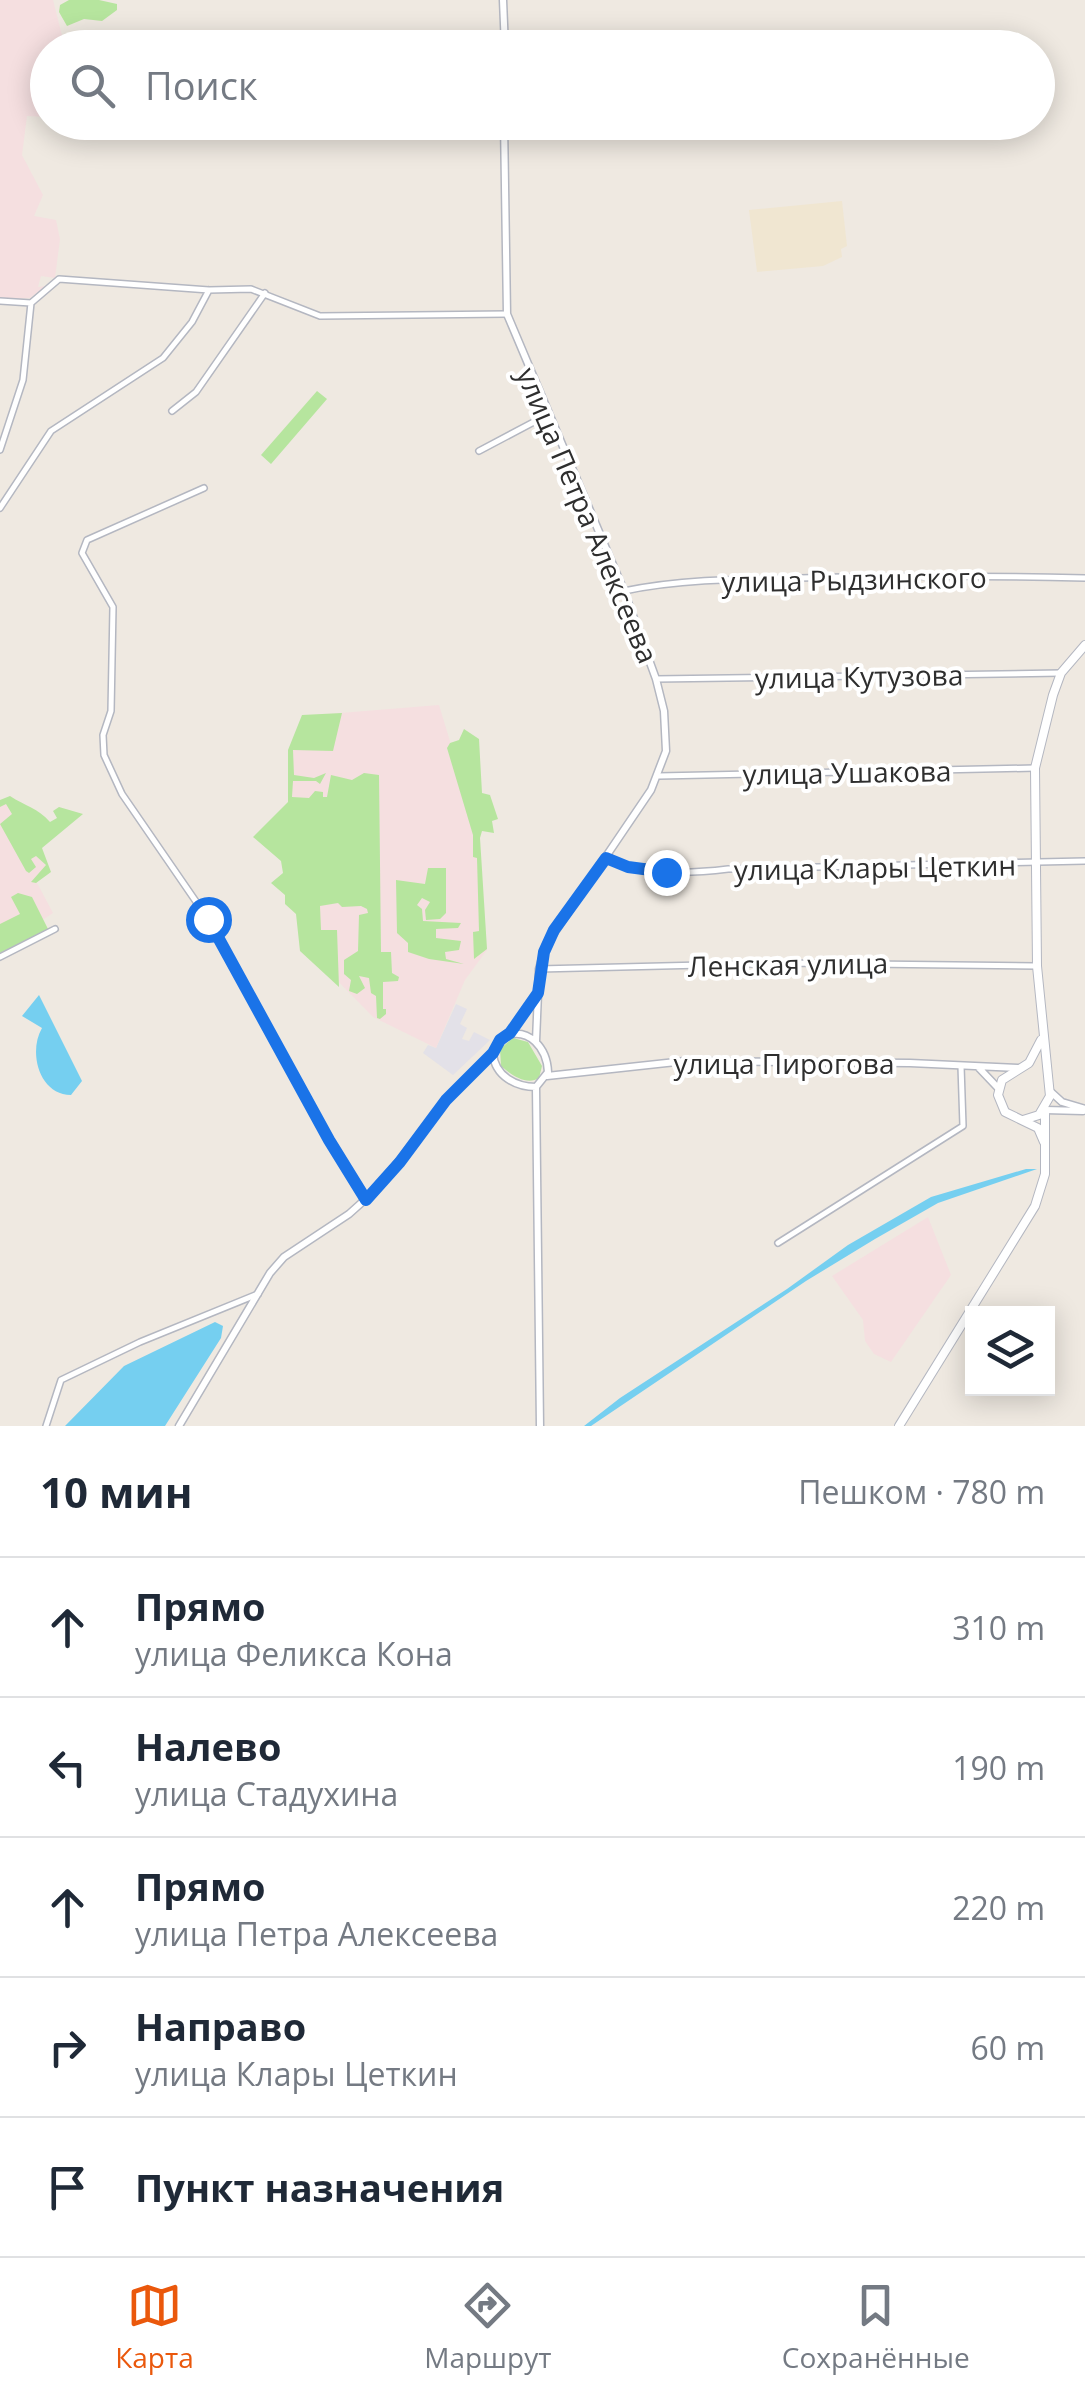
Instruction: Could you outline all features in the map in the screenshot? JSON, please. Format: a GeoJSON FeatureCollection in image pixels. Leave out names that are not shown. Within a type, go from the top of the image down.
{"type":"FeatureCollection","features":[{"type":"Feature","properties":{"kind":"main road"},"geometry":{"type":"LineString","coordinates":[[899,1426],[1035,1206],[1045,1174],[1044,1110],[1048,1086],[1037,966],[1036,768],[1047,714],[1062,673],[1085,645]]}},
{"type":"Feature","properties":{"kind":"main road"},"geometry":{"type":"LineString","coordinates":[[1042,1037],[1029,1063],[1008,1074],[998,1088],[1005,1112],[1038,1128],[1046,1146]]}},
{"type":"Feature","properties":{"kind":"main road"},"geometry":{"type":"LineString","coordinates":[[1020,1068],[1034,1070],[1048,1086]]}},
{"type":"Feature","properties":{"kind":"main road"},"geometry":{"type":"LineString","coordinates":[[1023,1120],[1044,1110]]}},
{"type":"Feature","properties":{"kind":"street"},"geometry":{"type":"LineString","coordinates":[[503,0],[504,30]]}},
{"type":"Feature","properties":{"kind":"street","name":"улица Петра Алексеева"},"geometry":{"type":"LineString","coordinates":[[504,140],[506,314],[624,592],[656,679],[666,737],[664,764],[658,776],[554,930],[539,969],[536,1040]]}},
{"type":"Feature","properties":{"kind":"street"},"geometry":{"type":"LineString","coordinates":[[0,301],[31,303],[59,280],[251,290],[320,316],[506,314]]}},
{"type":"Feature","properties":{"kind":"street"},"geometry":{"type":"LineString","coordinates":[[0,508],[52,431],[163,358],[192,322],[209,290]]}},
{"type":"Feature","properties":{"kind":"street"},"geometry":{"type":"LineString","coordinates":[[172,412],[196,392],[265,293]]}},
{"type":"Feature","properties":{"kind":"street"},"geometry":{"type":"LineString","coordinates":[[0,450],[22,380],[31,303]]}},
{"type":"Feature","properties":{"kind":"street"},"geometry":{"type":"LineString","coordinates":[[479,450],[548,415]]}},
{"type":"Feature","properties":{"kind":"street"},"geometry":{"type":"LineString","coordinates":[[204,488],[87,540],[83,546],[82,553],[113,608],[111,711],[103,734],[104,755],[122,794],[208,919],[366,1200]]}},
{"type":"Feature","properties":{"kind":"street","name":"улица Рыдзинского"},"geometry":{"type":"LineString","coordinates":[[624,592],[649,586],[750,579],[934,575],[1085,578]]}},
{"type":"Feature","properties":{"kind":"street","name":"улица Кутузова"},"geometry":{"type":"LineString","coordinates":[[656,679],[1062,673]]}},
{"type":"Feature","properties":{"kind":"street","name":"улица Ушакова"},"geometry":{"type":"LineString","coordinates":[[658,776],[1036,768]]}},
{"type":"Feature","properties":{"kind":"street","name":"улица Клары Цеткин"},"geometry":{"type":"LineString","coordinates":[[606,858],[628,867],[699,872],[1085,861]]}},
{"type":"Feature","properties":{"kind":"street"},"geometry":{"type":"LineString","coordinates":[[0,957],[56,928]]}},
{"type":"Feature","properties":{"kind":"street","name":"Ленская улица"},"geometry":{"type":"LineString","coordinates":[[539,969],[906,962],[1037,966]]}},
{"type":"Feature","properties":{"kind":"street"},"geometry":{"type":"LineString","coordinates":[[179,1426],[284,1258],[366,1200],[446,1100],[510,1033],[538,993]]}},
{"type":"Feature","properties":{"kind":"street"},"geometry":{"type":"LineString","coordinates":[[510,1033],[526,1034],[536,1040],[547,1063],[560,1072]]}},
{"type":"Feature","properties":{"kind":"street"},"geometry":{"type":"LineString","coordinates":[[493,1053],[497,1070]]}},
{"type":"Feature","properties":{"kind":"street","name":"улица Пирогова"},"geometry":{"type":"LineString","coordinates":[[546,1076],[686,1061],[910,1062],[1020,1068]]}},
{"type":"Feature","properties":{"kind":"street"},"geometry":{"type":"LineString","coordinates":[[540,1426],[536,1087],[546,1076],[547,1063]]}},
{"type":"Feature","properties":{"kind":"street"},"geometry":{"type":"LineString","coordinates":[[479,1066],[487,1065],[524,1087],[536,1087]]}},
{"type":"Feature","properties":{"kind":"street"},"geometry":{"type":"LineString","coordinates":[[778,1243],[963,1126],[961,1066]]}},
{"type":"Feature","properties":{"kind":"street"},"geometry":{"type":"LineString","coordinates":[[978,1067],[998,1088]]}},
{"type":"Feature","properties":{"kind":"street"},"geometry":{"type":"LineString","coordinates":[[1048,1086],[1062,1102],[1085,1110]]}},
{"type":"Feature","properties":{"kind":"street"},"geometry":{"type":"LineString","coordinates":[[1044,1110],[1085,1110]]}},
{"type":"Feature","properties":{"kind":"street"},"geometry":{"type":"LineString","coordinates":[[46,1426],[61,1380],[140,1342],[258,1294]]}},
{"type":"Feature","properties":{"kind":"shaded area"},"geometry":{"type":"Polygon","coordinates":[[[0,0],[53,0],[61,30],[30,30],[30,116],[22,155],[43,195],[34,216],[56,220],[60,239],[55,278],[41,276],[38,287],[46,286],[30,298],[0,300],[0,0]]]}},
{"type":"Feature","properties":{"kind":"shaded area"},"geometry":{"type":"Polygon","coordinates":[[[842,201],[847,246],[841,249],[842,257],[823,266],[757,272],[749,210],[842,201]]]}},
{"type":"Feature","properties":{"kind":"shaded area"},"geometry":{"type":"Polygon","coordinates":[[[439,705],[479,837],[487,950],[465,980],[436,1048],[373,1017],[326,969],[302,951],[289,750],[303,716],[439,705]]]}},
{"type":"Feature","properties":{"kind":"shaded area"},"geometry":{"type":"Polygon","coordinates":[[[11,796],[49,872],[36,881],[53,913],[0,948],[0,801],[11,796]]]}},
{"type":"Feature","properties":{"kind":"shaded area"},"geometry":{"type":"Polygon","coordinates":[[[456,1004],[467,1009],[460,1024],[467,1028],[462,1039],[469,1041],[474,1032],[490,1040],[453,1075],[423,1053],[428,1045],[436,1048],[456,1004]]]}},
{"type":"Feature","properties":{"kind":"shaded area"},"geometry":{"type":"Polygon","coordinates":[[[928,1217],[951,1275],[891,1362],[874,1354],[865,1341],[863,1320],[832,1276],[928,1217]]]}},
{"type":"Feature","properties":{"kind":"green space"},"geometry":{"type":"Polygon","coordinates":[[[69,0],[99,0],[117,4],[117,10],[102,21],[84,19],[67,26],[59,12],[60,5],[69,0]]]}},
{"type":"Feature","properties":{"kind":"green space"},"geometry":{"type":"Polygon","coordinates":[[[317,391],[327,399],[271,464],[261,455],[317,391]]]}},
{"type":"Feature","properties":{"kind":"green space"},"geometry":{"type":"Polygon","coordinates":[[[342,713],[333,751],[293,750],[294,775],[314,778],[326,773],[320,784],[293,781],[292,797],[309,798],[315,791],[327,797],[331,775],[352,780],[364,773],[379,775],[381,952],[391,952],[392,973],[399,977],[398,981],[383,982],[386,1014],[380,1019],[369,978],[359,976],[365,988],[357,994],[349,991],[351,980],[344,974],[344,960],[358,951],[359,915],[368,913],[367,909],[342,907],[338,903],[320,906],[321,930],[337,930],[339,987],[300,951],[296,914],[285,904],[285,895],[271,883],[283,873],[281,861],[253,837],[288,802],[288,750],[302,715],[342,713]]]}},
{"type":"Feature","properties":{"kind":"green space"},"geometry":{"type":"Polygon","coordinates":[[[464,729],[479,739],[482,793],[490,795],[498,819],[492,821],[494,833],[482,831],[480,838],[487,949],[474,959],[473,932],[479,931],[477,858],[473,857],[473,835],[447,748],[459,740],[464,729]]]}},
{"type":"Feature","properties":{"kind":"green space"},"geometry":{"type":"Polygon","coordinates":[[[10,796],[50,822],[57,818],[53,811],[59,807],[83,814],[42,848],[51,872],[36,883],[31,882],[46,865],[36,856],[31,859],[36,867],[26,871],[0,824],[12,814],[6,804],[0,807],[0,800],[10,796]]]}},
{"type":"Feature","properties":{"kind":"green space"},"geometry":{"type":"Polygon","coordinates":[[[428,868],[446,868],[446,913],[440,919],[426,920],[425,910],[430,902],[422,898],[417,905],[422,909],[423,921],[461,923],[458,928],[436,929],[436,938],[461,941],[459,950],[445,952],[446,959],[464,964],[408,952],[408,943],[397,933],[396,880],[425,884],[428,868]]]}},
{"type":"Feature","properties":{"kind":"green space"},"geometry":{"type":"Polygon","coordinates":[[[18,893],[32,897],[48,929],[0,953],[0,924],[20,914],[11,897],[18,893]]]}},
{"type":"Feature","properties":{"kind":"green space"},"geometry":{"type":"Polygon","coordinates":[[[513,1038],[528,1042],[542,1066],[539,1078],[524,1080],[501,1066],[500,1049],[513,1038]]]}},
{"type":"Feature","properties":{"kind":"water"},"geometry":{"type":"Polygon","coordinates":[[[39,995],[82,1081],[71,1095],[51,1088],[39,1070],[36,1049],[42,1028],[22,1016],[39,995]]]}},
{"type":"Feature","properties":{"kind":"water"},"geometry":{"type":"Polygon","coordinates":[[[1037,1169],[938,1203],[875,1239],[591,1426],[584,1426],[848,1245],[931,1197],[1037,1169]]]}},
{"type":"Feature","properties":{"kind":"water"},"geometry":{"type":"Polygon","coordinates":[[[215,1322],[223,1326],[221,1338],[165,1426],[65,1426],[124,1366],[215,1322]]]}},
{"type":"Feature","properties":{"kind":"route"},"geometry":{"type":"LineString","coordinates":[[208,919],[366,1200],[461,1082],[510,1033],[538,993],[539,969],[554,930],[606,858],[628,867],[666,872]]}}]}
